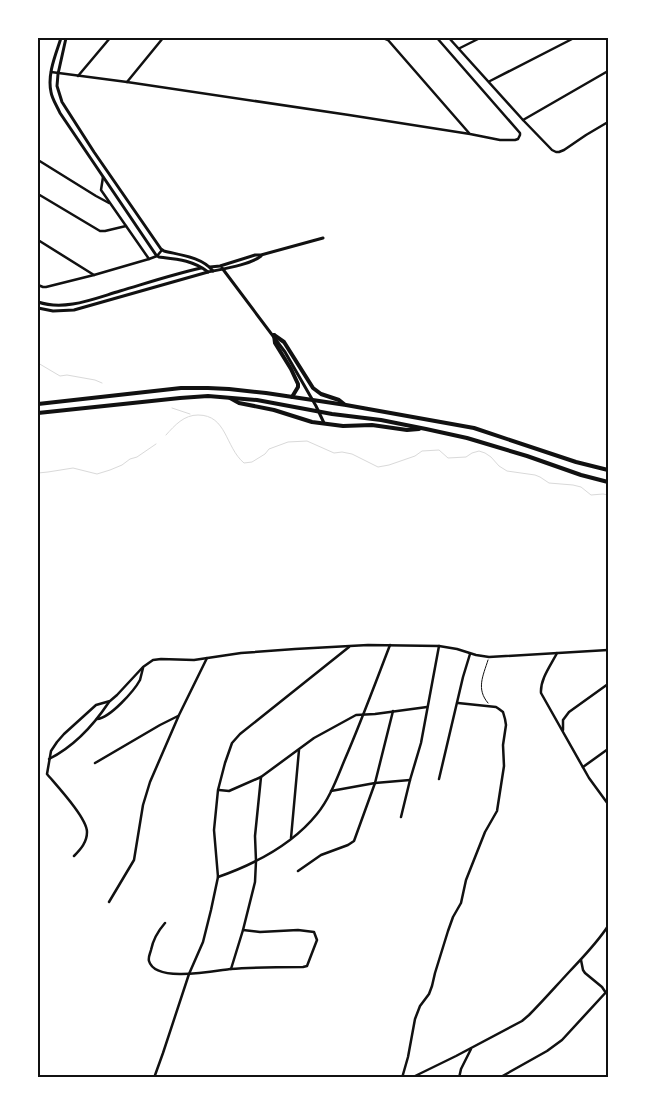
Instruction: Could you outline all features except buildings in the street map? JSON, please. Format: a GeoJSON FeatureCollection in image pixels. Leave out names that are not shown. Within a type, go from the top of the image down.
{"type":"FeatureCollection","features":[{"type":"Feature","properties":{"kind":"highway"},"geometry":{"type":"LineString","coordinates":[[274,335],[275,343],[297,380],[298,387],[292,397]]}},
{"type":"Feature","properties":{"kind":"highway"},"geometry":{"type":"LineString","coordinates":[[274,335],[284,342],[313,388],[321,394],[339,400],[346,406]]}},
{"type":"Feature","properties":{"kind":"highway"},"geometry":{"type":"LineString","coordinates":[[38,404],[181,388],[229,389],[292,397],[474,428],[576,462],[608,470]]}},
{"type":"Feature","properties":{"kind":"highway"},"geometry":{"type":"LineString","coordinates":[[38,413],[171,398],[208,396],[258,400],[323,413],[426,428],[491,444],[581,475],[608,482]]}},
{"type":"Feature","properties":{"kind":"highway"},"geometry":{"type":"LineString","coordinates":[[228,397],[239,403],[274,410],[312,422],[343,426],[372,425],[407,430],[426,428]]}},
{"type":"Feature","properties":{"kind":"street"},"geometry":{"type":"LineString","coordinates":[[61,38],[51,72],[50,85],[60,113],[157,256]]}},
{"type":"Feature","properties":{"kind":"street"},"geometry":{"type":"LineString","coordinates":[[66,38],[57,86],[62,102],[94,152],[162,250],[195,259],[210,266],[222,268],[274,335],[324,423]]}},
{"type":"Feature","properties":{"kind":"street"},"geometry":{"type":"LineString","coordinates":[[78,76],[110,38]]}},
{"type":"Feature","properties":{"kind":"street"},"geometry":{"type":"LineString","coordinates":[[127,82],[164,38]]}},
{"type":"Feature","properties":{"kind":"street"},"geometry":{"type":"LineString","coordinates":[[383,38],[388,40],[470,134]]}},
{"type":"Feature","properties":{"kind":"street"},"geometry":{"type":"LineString","coordinates":[[51,72],[500,140],[515,140],[520,136],[520,133],[437,38]]}},
{"type":"Feature","properties":{"kind":"street"},"geometry":{"type":"LineString","coordinates":[[449,38],[552,150],[560,152],[608,122]]}},
{"type":"Feature","properties":{"kind":"street"},"geometry":{"type":"LineString","coordinates":[[460,48],[480,38]]}},
{"type":"Feature","properties":{"kind":"street"},"geometry":{"type":"LineString","coordinates":[[490,81],[574,38]]}},
{"type":"Feature","properties":{"kind":"street"},"geometry":{"type":"LineString","coordinates":[[523,120],[608,71]]}},
{"type":"Feature","properties":{"kind":"street"},"geometry":{"type":"LineString","coordinates":[[60,113],[67,110]]}},
{"type":"Feature","properties":{"kind":"street"},"geometry":{"type":"LineString","coordinates":[[38,160],[110,203]]}},
{"type":"Feature","properties":{"kind":"street"},"geometry":{"type":"LineString","coordinates":[[103,177],[101,190],[148,259]]}},
{"type":"Feature","properties":{"kind":"street"},"geometry":{"type":"LineString","coordinates":[[38,194],[100,231],[126,226]]}},
{"type":"Feature","properties":{"kind":"street"},"geometry":{"type":"LineString","coordinates":[[38,308],[53,311],[74,310],[256,260],[261,255],[323,238]]}},
{"type":"Feature","properties":{"kind":"street"},"geometry":{"type":"LineString","coordinates":[[38,240],[94,275]]}},
{"type":"Feature","properties":{"kind":"street"},"geometry":{"type":"LineString","coordinates":[[157,256],[162,250]]}},
{"type":"Feature","properties":{"kind":"street"},"geometry":{"type":"LineString","coordinates":[[38,285],[46,287],[157,256],[193,263],[208,272]]}},
{"type":"Feature","properties":{"kind":"street"},"geometry":{"type":"LineString","coordinates":[[38,302],[51,305],[85,302],[210,266]]}},
{"type":"Feature","properties":{"kind":"street"},"geometry":{"type":"LineString","coordinates":[[210,266],[213,271]]}},
{"type":"Feature","properties":{"kind":"street"},"geometry":{"type":"LineString","coordinates":[[218,877],[271,853],[291,839],[317,815],[331,791],[364,714],[390,645]]}},
{"type":"Feature","properties":{"kind":"street"},"geometry":{"type":"LineString","coordinates":[[49,759],[69,747],[97,720],[110,701],[126,687],[143,667],[153,660],[194,660],[326,646],[440,646],[489,657],[608,650]]}},
{"type":"Feature","properties":{"kind":"street"},"geometry":{"type":"LineString","coordinates":[[154,1078],[189,974],[203,942],[211,910],[218,877],[214,830],[218,790],[232,743],[240,734],[350,646]]}},
{"type":"Feature","properties":{"kind":"street"},"geometry":{"type":"LineString","coordinates":[[401,817],[422,743],[427,707],[440,646]]}},
{"type":"Feature","properties":{"kind":"street"},"geometry":{"type":"LineString","coordinates":[[557,653],[544,678],[541,693],[589,778],[608,804]]}},
{"type":"Feature","properties":{"kind":"street"},"geometry":{"type":"LineString","coordinates":[[439,779],[470,654]]}},
{"type":"Feature","properties":{"kind":"street"},"geometry":{"type":"LineString","coordinates":[[109,902],[134,860],[146,793],[179,715],[207,658]]}},
{"type":"Feature","properties":{"kind":"street"},"geometry":{"type":"LineString","coordinates":[[97,720],[107,717],[134,689],[140,680],[143,667]]}},
{"type":"Feature","properties":{"kind":"street"},"geometry":{"type":"LineString","coordinates":[[563,732],[563,720],[569,712],[608,684]]}},
{"type":"Feature","properties":{"kind":"street"},"geometry":{"type":"LineString","coordinates":[[74,856],[84,844],[87,831],[86,826],[68,799],[47,774],[49,759],[51,751],[57,742],[71,727],[96,705],[110,701]]}},
{"type":"Feature","properties":{"kind":"street"},"geometry":{"type":"LineString","coordinates":[[402,1078],[412,1041],[412,1028],[415,1019],[420,1006],[429,994],[448,931],[461,903],[466,880],[485,832],[496,811],[504,766],[503,745],[506,719],[503,712],[500,708],[491,706],[458,703]]}},
{"type":"Feature","properties":{"kind":"street"},"geometry":{"type":"LineString","coordinates":[[218,790],[229,791],[261,777],[314,738],[356,715],[427,707]]}},
{"type":"Feature","properties":{"kind":"street"},"geometry":{"type":"LineString","coordinates":[[298,871],[321,855],[354,841],[374,783],[393,711]]}},
{"type":"Feature","properties":{"kind":"street"},"geometry":{"type":"LineString","coordinates":[[95,763],[179,715]]}},
{"type":"Feature","properties":{"kind":"street"},"geometry":{"type":"LineString","coordinates":[[583,767],[608,749]]}},
{"type":"Feature","properties":{"kind":"street"},"geometry":{"type":"LineString","coordinates":[[291,839],[299,750]]}},
{"type":"Feature","properties":{"kind":"street"},"geometry":{"type":"LineString","coordinates":[[231,969],[255,882],[255,836],[261,777]]}},
{"type":"Feature","properties":{"kind":"street"},"geometry":{"type":"LineString","coordinates":[[331,791],[374,783],[410,780]]}},
{"type":"Feature","properties":{"kind":"street"},"geometry":{"type":"LineString","coordinates":[[165,923],[157,933],[149,956],[151,965],[157,970],[166,972],[189,974],[231,969],[307,966],[317,940],[314,932],[298,930],[260,932],[243,930]]}},
{"type":"Feature","properties":{"kind":"street"},"geometry":{"type":"LineString","coordinates":[[411,1078],[522,1021],[581,960],[608,926]]}},
{"type":"Feature","properties":{"kind":"street"},"geometry":{"type":"LineString","coordinates":[[499,1078],[547,1051],[562,1040],[608,991],[585,973],[581,960]]}},
{"type":"Feature","properties":{"kind":"street"},"geometry":{"type":"LineString","coordinates":[[459,1078],[471,1047]]}},
{"type":"Feature","properties":{"kind":"path"},"geometry":{"type":"LineString","coordinates":[[489,657],[481,685],[482,693],[491,706]]}},
{"type":"Feature","properties":{"kind":"waterway"},"geometry":{"type":"LineString","coordinates":[[38,363],[60,376],[67,375],[102,383]]}},
{"type":"Feature","properties":{"kind":"waterway"},"geometry":{"type":"LineString","coordinates":[[172,408],[190,414]]}},
{"type":"Feature","properties":{"kind":"waterway"},"geometry":{"type":"LineString","coordinates":[[166,435],[176,424],[188,417],[193,415],[208,416],[220,426],[233,449],[244,463],[252,462],[265,454],[269,449],[288,442],[307,441],[334,453],[352,454],[378,467],[415,456],[422,451],[439,450],[448,458],[466,457],[479,451],[491,457],[499,466],[507,471],[535,475],[549,483],[581,487],[591,495],[608,495]]}},
{"type":"Feature","properties":{"kind":"waterway"},"geometry":{"type":"LineString","coordinates":[[38,473],[73,468],[97,474],[122,465],[156,444]]}}]}
